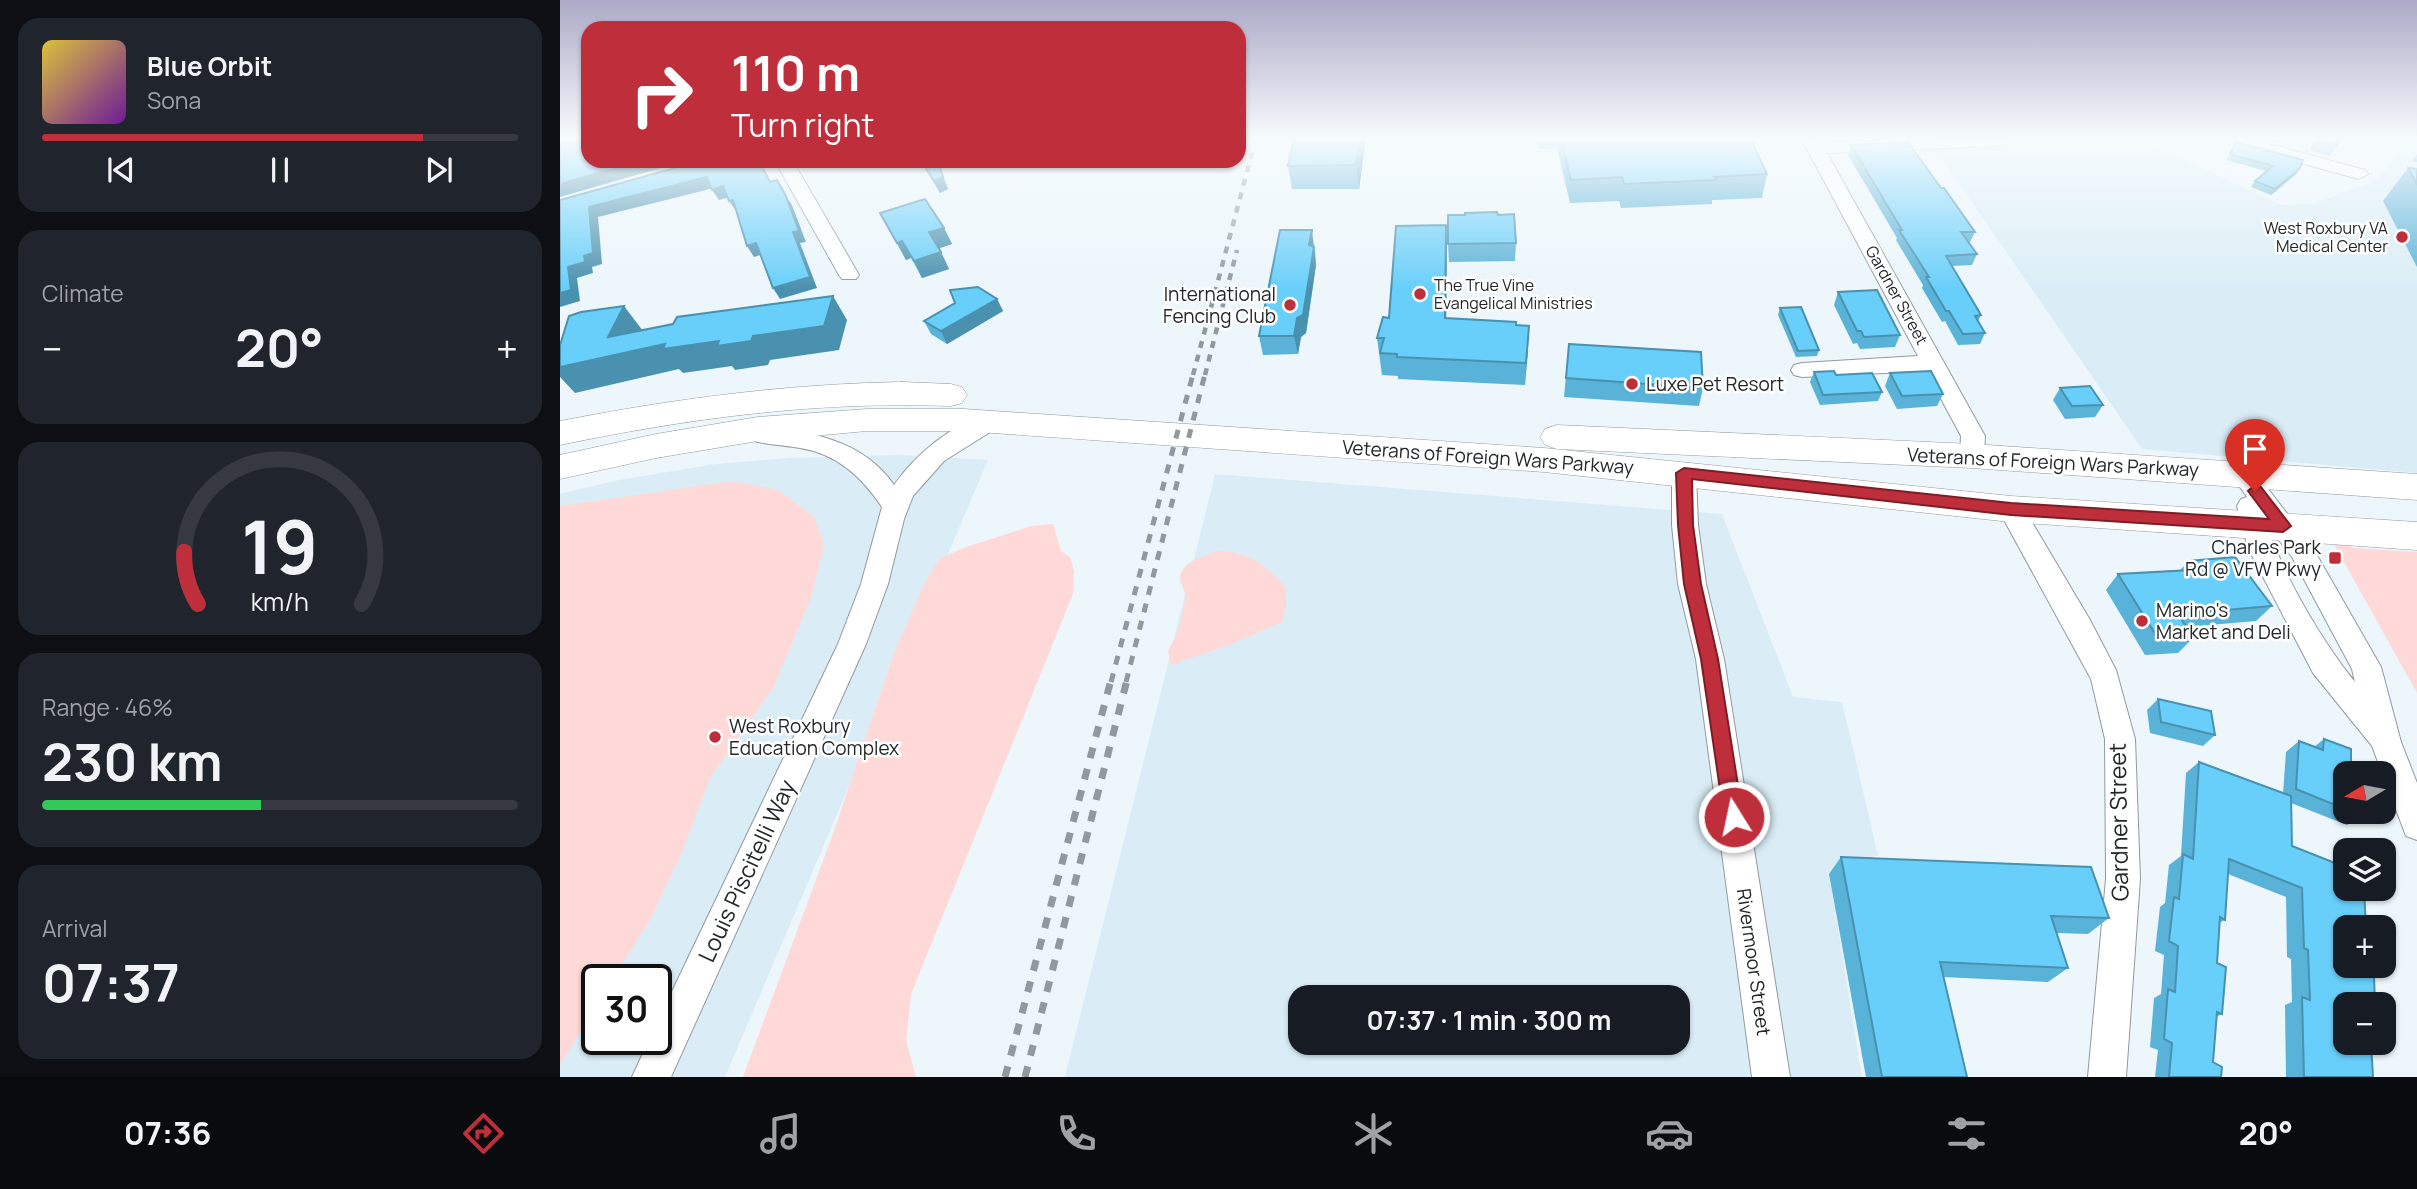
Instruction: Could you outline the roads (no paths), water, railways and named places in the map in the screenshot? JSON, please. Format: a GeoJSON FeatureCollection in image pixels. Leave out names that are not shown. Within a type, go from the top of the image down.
{"type":"FeatureCollection","features":[{"type":"Feature","properties":{"kind":"highway","name":"Veterans of Foreign Wars Parkway"},"geometry":{"type":"LineString","coordinates":[[560,433],[650,415],[753,400],[835,394],[935,394],[1545,436],[1972,456],[2417,487]]}},
{"type":"Feature","properties":{"kind":"highway","name":"Veterans of Foreign Wars Parkway"},"geometry":{"type":"LineString","coordinates":[[560,467],[739,432],[867,420],[990,421],[1544,460],[2011,509],[2417,536]]}},
{"type":"Feature","properties":{"kind":"street"},"geometry":{"type":"LineString","coordinates":[[800,188],[849,275]]}},
{"type":"Feature","properties":{"kind":"street","name":"Gardner Street"},"geometry":{"type":"LineString","coordinates":[[1838,188],[1973,436],[1972,456]]}},
{"type":"Feature","properties":{"kind":"street"},"geometry":{"type":"LineString","coordinates":[[1802,370],[1934,363]]}},
{"type":"Feature","properties":{"kind":"street","name":"Louis Piscitelli Way"},"geometry":{"type":"LineString","coordinates":[[651,1077],[852,645],[871,600],[895,506],[913,479],[935,455],[957,437],[990,421]]}},
{"type":"Feature","properties":{"kind":"street"},"geometry":{"type":"LineString","coordinates":[[739,432],[818,441],[847,453],[880,481],[895,506]]}},
{"type":"Feature","properties":{"kind":"street","name":"Rivermoor Street"},"geometry":{"type":"LineString","coordinates":[[1684,473],[1685,525],[1692,584],[1710,659],[1771,1077]]}},
{"type":"Feature","properties":{"kind":"street"},"geometry":{"type":"LineString","coordinates":[[2242,473],[2269,525],[2301,550],[2366,667],[2386,742],[2417,825]]}},
{"type":"Feature","properties":{"kind":"street","name":"Gardner Street"},"geometry":{"type":"LineString","coordinates":[[2011,509],[2080,628],[2106,679],[2120,739],[2123,879],[2107,1077]]}},
{"type":"Feature","properties":{"kind":"railway"},"geometry":{"type":"LineString","coordinates":[[1193,375],[1243,188]]}},
{"type":"Feature","properties":{"kind":"railway"},"geometry":{"type":"LineString","coordinates":[[1205,375],[1237,250]]}},
{"type":"Feature","properties":{"kind":"railway"},"geometry":{"type":"LineString","coordinates":[[1111,682],[1193,374]]}},
{"type":"Feature","properties":{"kind":"railway"},"geometry":{"type":"LineString","coordinates":[[1126,682],[1205,374]]}},
{"type":"Feature","properties":{"kind":"railway"},"geometry":{"type":"LineString","coordinates":[[1005,1077],[1111,680]]}},
{"type":"Feature","properties":{"kind":"railway"},"geometry":{"type":"LineString","coordinates":[[1025,1077],[1127,680]]}},
{"type":"Feature","properties":{"kind":"place","name":"West Roxbury VA Medical Center"},"geometry":{"type":"Point","coordinates":[2402,237]}},
{"type":"Feature","properties":{"kind":"place","name":"The True Vine Evangelical Ministries"},"geometry":{"type":"Point","coordinates":[1420,294]}},
{"type":"Feature","properties":{"kind":"place","name":"International Fencing Club"},"geometry":{"type":"Point","coordinates":[1290,305]}},
{"type":"Feature","properties":{"kind":"place","name":"Luxe Pet Resort"},"geometry":{"type":"Point","coordinates":[1632,384]}},
{"type":"Feature","properties":{"kind":"place","name":"Charles Park Rd @ VFW Pkwy"},"geometry":{"type":"Point","coordinates":[2335,558]}},
{"type":"Feature","properties":{"kind":"place","name":"Marino's Market and Deli"},"geometry":{"type":"Point","coordinates":[2142,621]}},
{"type":"Feature","properties":{"kind":"place","name":"West Roxbury Education Complex"},"geometry":{"type":"Point","coordinates":[715,737]}}]}
